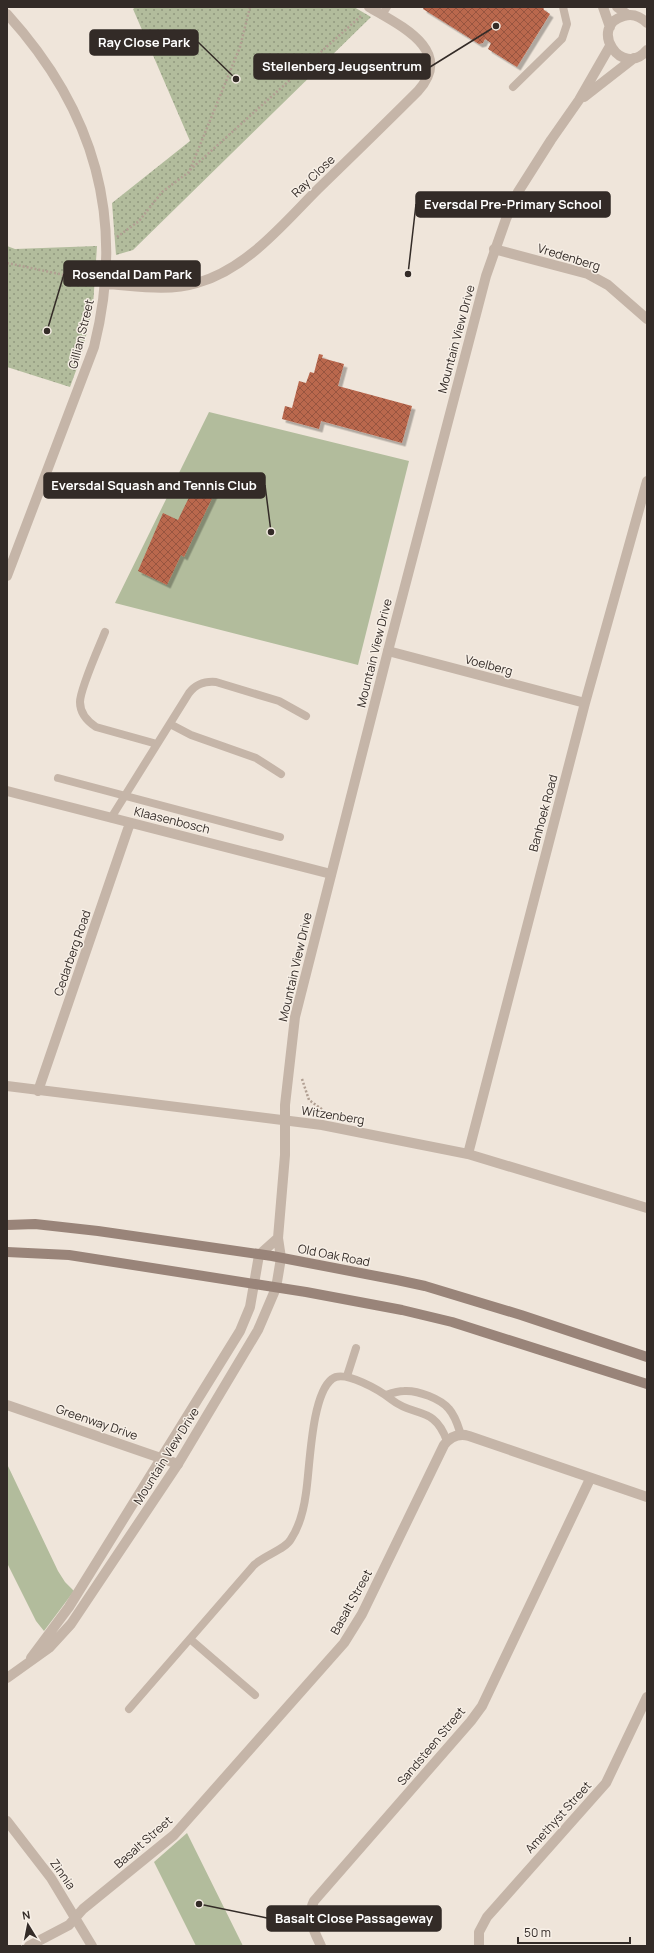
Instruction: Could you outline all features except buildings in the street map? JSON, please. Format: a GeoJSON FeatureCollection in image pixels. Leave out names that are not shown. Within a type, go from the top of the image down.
{"type":"FeatureCollection","features":[{"type":"Feature","properties":{"kind":"main road","name":"Old Oak Road"},"geometry":{"type":"LineString","coordinates":[[7,1225],[35,1224],[98,1231],[281,1258],[425,1286],[521,1315],[647,1357]]}},
{"type":"Feature","properties":{"kind":"main road"},"geometry":{"type":"LineString","coordinates":[[7,1252],[69,1255],[253,1283],[374,1304],[452,1322],[647,1384]]}},
{"type":"Feature","properties":{"kind":"street","name":"Ray Close"},"geometry":{"type":"LineString","coordinates":[[106,284],[164,288],[180,287],[208,280],[232,268],[277,230],[418,91],[427,79],[430,64],[429,56],[423,43],[384,11],[370,7]]}},
{"type":"Feature","properties":{"kind":"street"},"geometry":{"type":"LineString","coordinates":[[603,7],[610,27]]}},
{"type":"Feature","properties":{"kind":"street"},"geometry":{"type":"LineString","coordinates":[[617,7],[628,15]]}},
{"type":"Feature","properties":{"kind":"street","name":"Gillian Street"},"geometry":{"type":"LineString","coordinates":[[7,14],[40,53],[58,80],[77,115],[95,169],[104,219],[106,284],[102,315],[94,347],[7,576]]}},
{"type":"Feature","properties":{"kind":"street"},"geometry":{"type":"LineString","coordinates":[[634,58],[621,57],[610,46],[608,37],[610,27],[618,18],[628,15],[634,15],[646,20]]}},
{"type":"Feature","properties":{"kind":"street","name":"Mountain View Drive"},"geometry":{"type":"LineString","coordinates":[[7,1678],[49,1648],[71,1624],[178,1464],[258,1330],[276,1288],[281,1258],[278,1238],[285,1155],[285,1105],[295,1017],[388,651],[494,249],[518,192],[579,100],[610,46]]}},
{"type":"Feature","properties":{"kind":"street","name":"Mountain View Drive"},"geometry":{"type":"LineString","coordinates":[[579,100],[634,58],[640,56],[647,50]]}},
{"type":"Feature","properties":{"kind":"street","name":"Vredenberg"},"geometry":{"type":"LineString","coordinates":[[494,249],[593,276],[608,285],[647,319]]}},
{"type":"Feature","properties":{"kind":"street","name":"Banhoek Road"},"geometry":{"type":"LineString","coordinates":[[468,1154],[585,703],[647,481]]}},
{"type":"Feature","properties":{"kind":"street","name":"Voelberg"},"geometry":{"type":"LineString","coordinates":[[388,651],[585,703]]}},
{"type":"Feature","properties":{"kind":"street","name":"Klaasenbosch"},"geometry":{"type":"LineString","coordinates":[[7,791],[331,874]]}},
{"type":"Feature","properties":{"kind":"street","name":"Cedarberg Road"},"geometry":{"type":"LineString","coordinates":[[38,1091],[130,823]]}},
{"type":"Feature","properties":{"kind":"street","name":"Witzenberg"},"geometry":{"type":"LineString","coordinates":[[7,1086],[322,1125],[468,1154],[647,1208]]}},
{"type":"Feature","properties":{"kind":"street"},"geometry":{"type":"LineString","coordinates":[[259,1255],[278,1238]]}},
{"type":"Feature","properties":{"kind":"street","name":"Mountain View Drive"},"geometry":{"type":"LineString","coordinates":[[27,1663],[69,1608],[240,1332],[250,1307],[259,1255]]}},
{"type":"Feature","properties":{"kind":"street","name":"Greenway Drive"},"geometry":{"type":"LineString","coordinates":[[7,1405],[178,1464]]}},
{"type":"Feature","properties":{"kind":"street"},"geometry":{"type":"LineString","coordinates":[[447,1441],[455,1436],[469,1436],[647,1498]]}},
{"type":"Feature","properties":{"kind":"street","name":"Basalt Street"},"geometry":{"type":"LineString","coordinates":[[29,1946],[69,1925],[82,1909],[174,1834],[344,1643],[362,1614],[447,1441]]}},
{"type":"Feature","properties":{"kind":"street","name":"Sandsteen Street"},"geometry":{"type":"LineString","coordinates":[[321,1946],[312,1925],[310,1907],[471,1721],[482,1706],[590,1479]]}},
{"type":"Feature","properties":{"kind":"street","name":"Amethyst Street"},"geometry":{"type":"LineString","coordinates":[[479,1946],[479,1932],[487,1917],[606,1783],[647,1697]]}},
{"type":"Feature","properties":{"kind":"street","name":"Zinnia"},"geometry":{"type":"LineString","coordinates":[[7,1821],[51,1878],[76,1917],[92,1946]]}},
{"type":"Feature","properties":{"kind":"lane"},"geometry":{"type":"LineString","coordinates":[[512,87],[562,39],[566,24],[563,7]]}},
{"type":"Feature","properties":{"kind":"lane"},"geometry":{"type":"LineString","coordinates":[[105,632],[80,696],[83,714],[91,724],[96,727],[157,744]]}},
{"type":"Feature","properties":{"kind":"lane"},"geometry":{"type":"LineString","coordinates":[[111,818],[124,795],[193,688],[198,684],[210,682],[279,701],[306,716]]}},
{"type":"Feature","properties":{"kind":"lane"},"geometry":{"type":"LineString","coordinates":[[170,724],[191,735],[256,758],[281,774]]}},
{"type":"Feature","properties":{"kind":"lane"},"geometry":{"type":"LineString","coordinates":[[58,778],[280,837]]}},
{"type":"Feature","properties":{"kind":"lane"},"geometry":{"type":"LineString","coordinates":[[347,1376],[356,1348]]}},
{"type":"Feature","properties":{"kind":"lane"},"geometry":{"type":"LineString","coordinates":[[129,1710],[254,1564],[265,1556],[283,1548],[291,1540],[306,1494],[315,1415],[322,1394],[332,1379],[347,1376],[386,1395],[397,1404],[431,1416],[442,1427],[447,1441]]}},
{"type":"Feature","properties":{"kind":"lane"},"geometry":{"type":"LineString","coordinates":[[386,1395],[404,1390],[412,1391],[440,1402],[445,1405],[454,1416],[461,1435]]}},
{"type":"Feature","properties":{"kind":"lane"},"geometry":{"type":"LineString","coordinates":[[190,1639],[255,1695]]}},
{"type":"Feature","properties":{"kind":"path"},"geometry":{"type":"LineString","coordinates":[[188,172],[240,47],[250,7]]}},
{"type":"Feature","properties":{"kind":"path"},"geometry":{"type":"LineString","coordinates":[[106,245],[139,221],[162,192],[188,172],[370,7]]}},
{"type":"Feature","properties":{"kind":"path"},"geometry":{"type":"LineString","coordinates":[[7,263],[106,284]]}},
{"type":"Feature","properties":{"kind":"path"},"geometry":{"type":"LineString","coordinates":[[302,1079],[309,1100],[323,1110]]}},
{"type":"Feature","properties":{"kind":"green space"},"geometry":{"type":"Polygon","coordinates":[[[136,7],[354,7],[371,17],[133,250],[116,255],[112,203],[190,141],[133,9],[136,7]]]}},
{"type":"Feature","properties":{"kind":"green space"},"geometry":{"type":"Polygon","coordinates":[[[7,246],[15,249],[97,246],[93,306],[81,357],[70,387],[7,367],[7,246]]]}},
{"type":"Feature","properties":{"kind":"green space"},"geometry":{"type":"Polygon","coordinates":[[[209,412],[409,461],[358,665],[115,603],[209,412]]]}},
{"type":"Feature","properties":{"kind":"green space"},"geometry":{"type":"Polygon","coordinates":[[[7,1464],[58,1571],[65,1582],[74,1591],[44,1631],[36,1621],[7,1563],[7,1464]]]}},
{"type":"Feature","properties":{"kind":"green space"},"geometry":{"type":"Polygon","coordinates":[[[187,1833],[243,1946],[196,1946],[154,1862],[187,1833]]]}},
{"type":"Feature","properties":{"kind":"place","name":"Stellenberg Jeugsentrum"},"geometry":{"type":"Point","coordinates":[496,26]}},
{"type":"Feature","properties":{"kind":"place","name":"Ray Close Park"},"geometry":{"type":"Point","coordinates":[236,79]}},
{"type":"Feature","properties":{"kind":"place","name":"Eversdal Pre-Primary School"},"geometry":{"type":"Point","coordinates":[408,274]}},
{"type":"Feature","properties":{"kind":"place","name":"Rosendal Dam Park"},"geometry":{"type":"Point","coordinates":[47,331]}},
{"type":"Feature","properties":{"kind":"place","name":"Eversdal Squash and Tennis Club"},"geometry":{"type":"Point","coordinates":[271,532]}},
{"type":"Feature","properties":{"kind":"place","name":"Basalt Close Passageway"},"geometry":{"type":"Point","coordinates":[199,1904]}}]}
